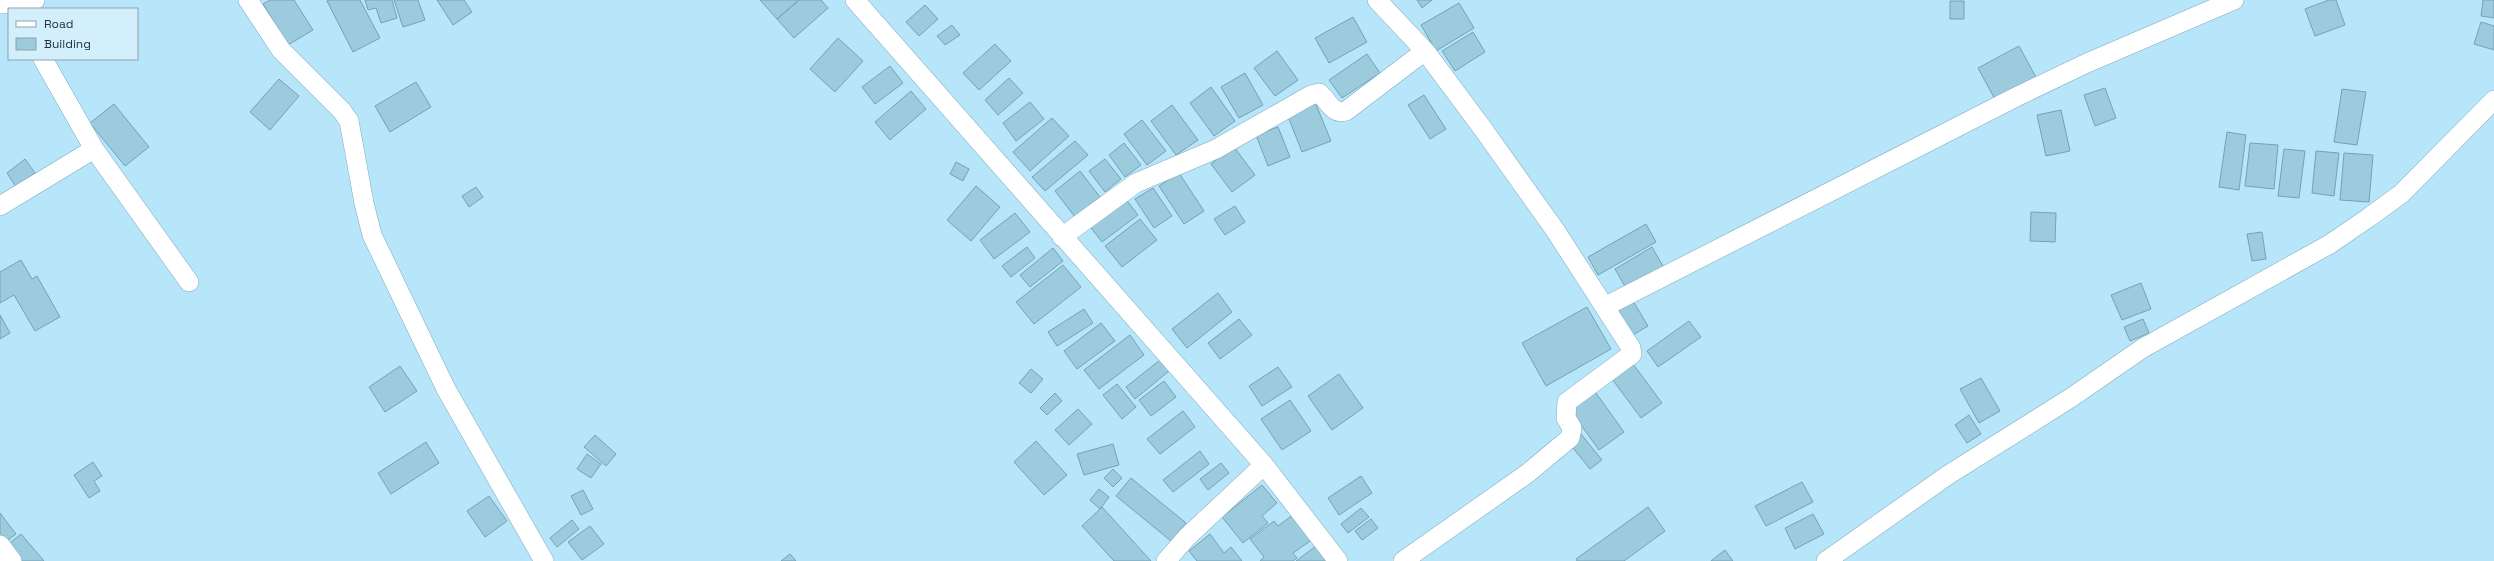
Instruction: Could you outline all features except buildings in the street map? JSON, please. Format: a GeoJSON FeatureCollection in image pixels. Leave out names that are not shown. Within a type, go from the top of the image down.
{"type":"FeatureCollection","features":[{"type":"Feature","properties":{"kind":"street"},"geometry":{"type":"LineString","coordinates":[[9,5],[35,0]]}},
{"type":"Feature","properties":{"kind":"street"},"geometry":{"type":"LineString","coordinates":[[248,0],[281,50],[342,110],[349,121],[364,203],[372,234],[446,389],[544,561]]}},
{"type":"Feature","properties":{"kind":"street"},"geometry":{"type":"LineString","coordinates":[[855,0],[1264,465],[1338,561]]}},
{"type":"Feature","properties":{"kind":"street"},"geometry":{"type":"LineString","coordinates":[[1377,0],[1425,51],[1552,225],[1606,306],[1631,348],[1632,354],[1567,402],[1566,418],[1572,428],[1570,438],[1528,473],[1403,561]]}},
{"type":"Feature","properties":{"kind":"street"},"geometry":{"type":"LineString","coordinates":[[1606,306],[2039,86],[2087,63],[2234,0]]}},
{"type":"Feature","properties":{"kind":"street"},"geometry":{"type":"LineString","coordinates":[[1062,237],[1136,184],[1216,149],[1311,95],[1319,94],[1334,110],[1340,113],[1346,111],[1425,51]]}},
{"type":"Feature","properties":{"kind":"street"},"geometry":{"type":"LineString","coordinates":[[44,60],[94,149],[189,282]]}},
{"type":"Feature","properties":{"kind":"street"},"geometry":{"type":"LineString","coordinates":[[1826,561],[1948,475],[2066,401],[2143,348],[2330,244],[2368,218],[2401,194],[2494,100]]}},
{"type":"Feature","properties":{"kind":"street"},"geometry":{"type":"LineString","coordinates":[[0,206],[94,149]]}},
{"type":"Feature","properties":{"kind":"street"},"geometry":{"type":"LineString","coordinates":[[1166,561],[1187,537],[1264,465]]}},
{"type":"Feature","properties":{"kind":"street"},"geometry":{"type":"LineString","coordinates":[[0,545],[12,561]]}}]}
